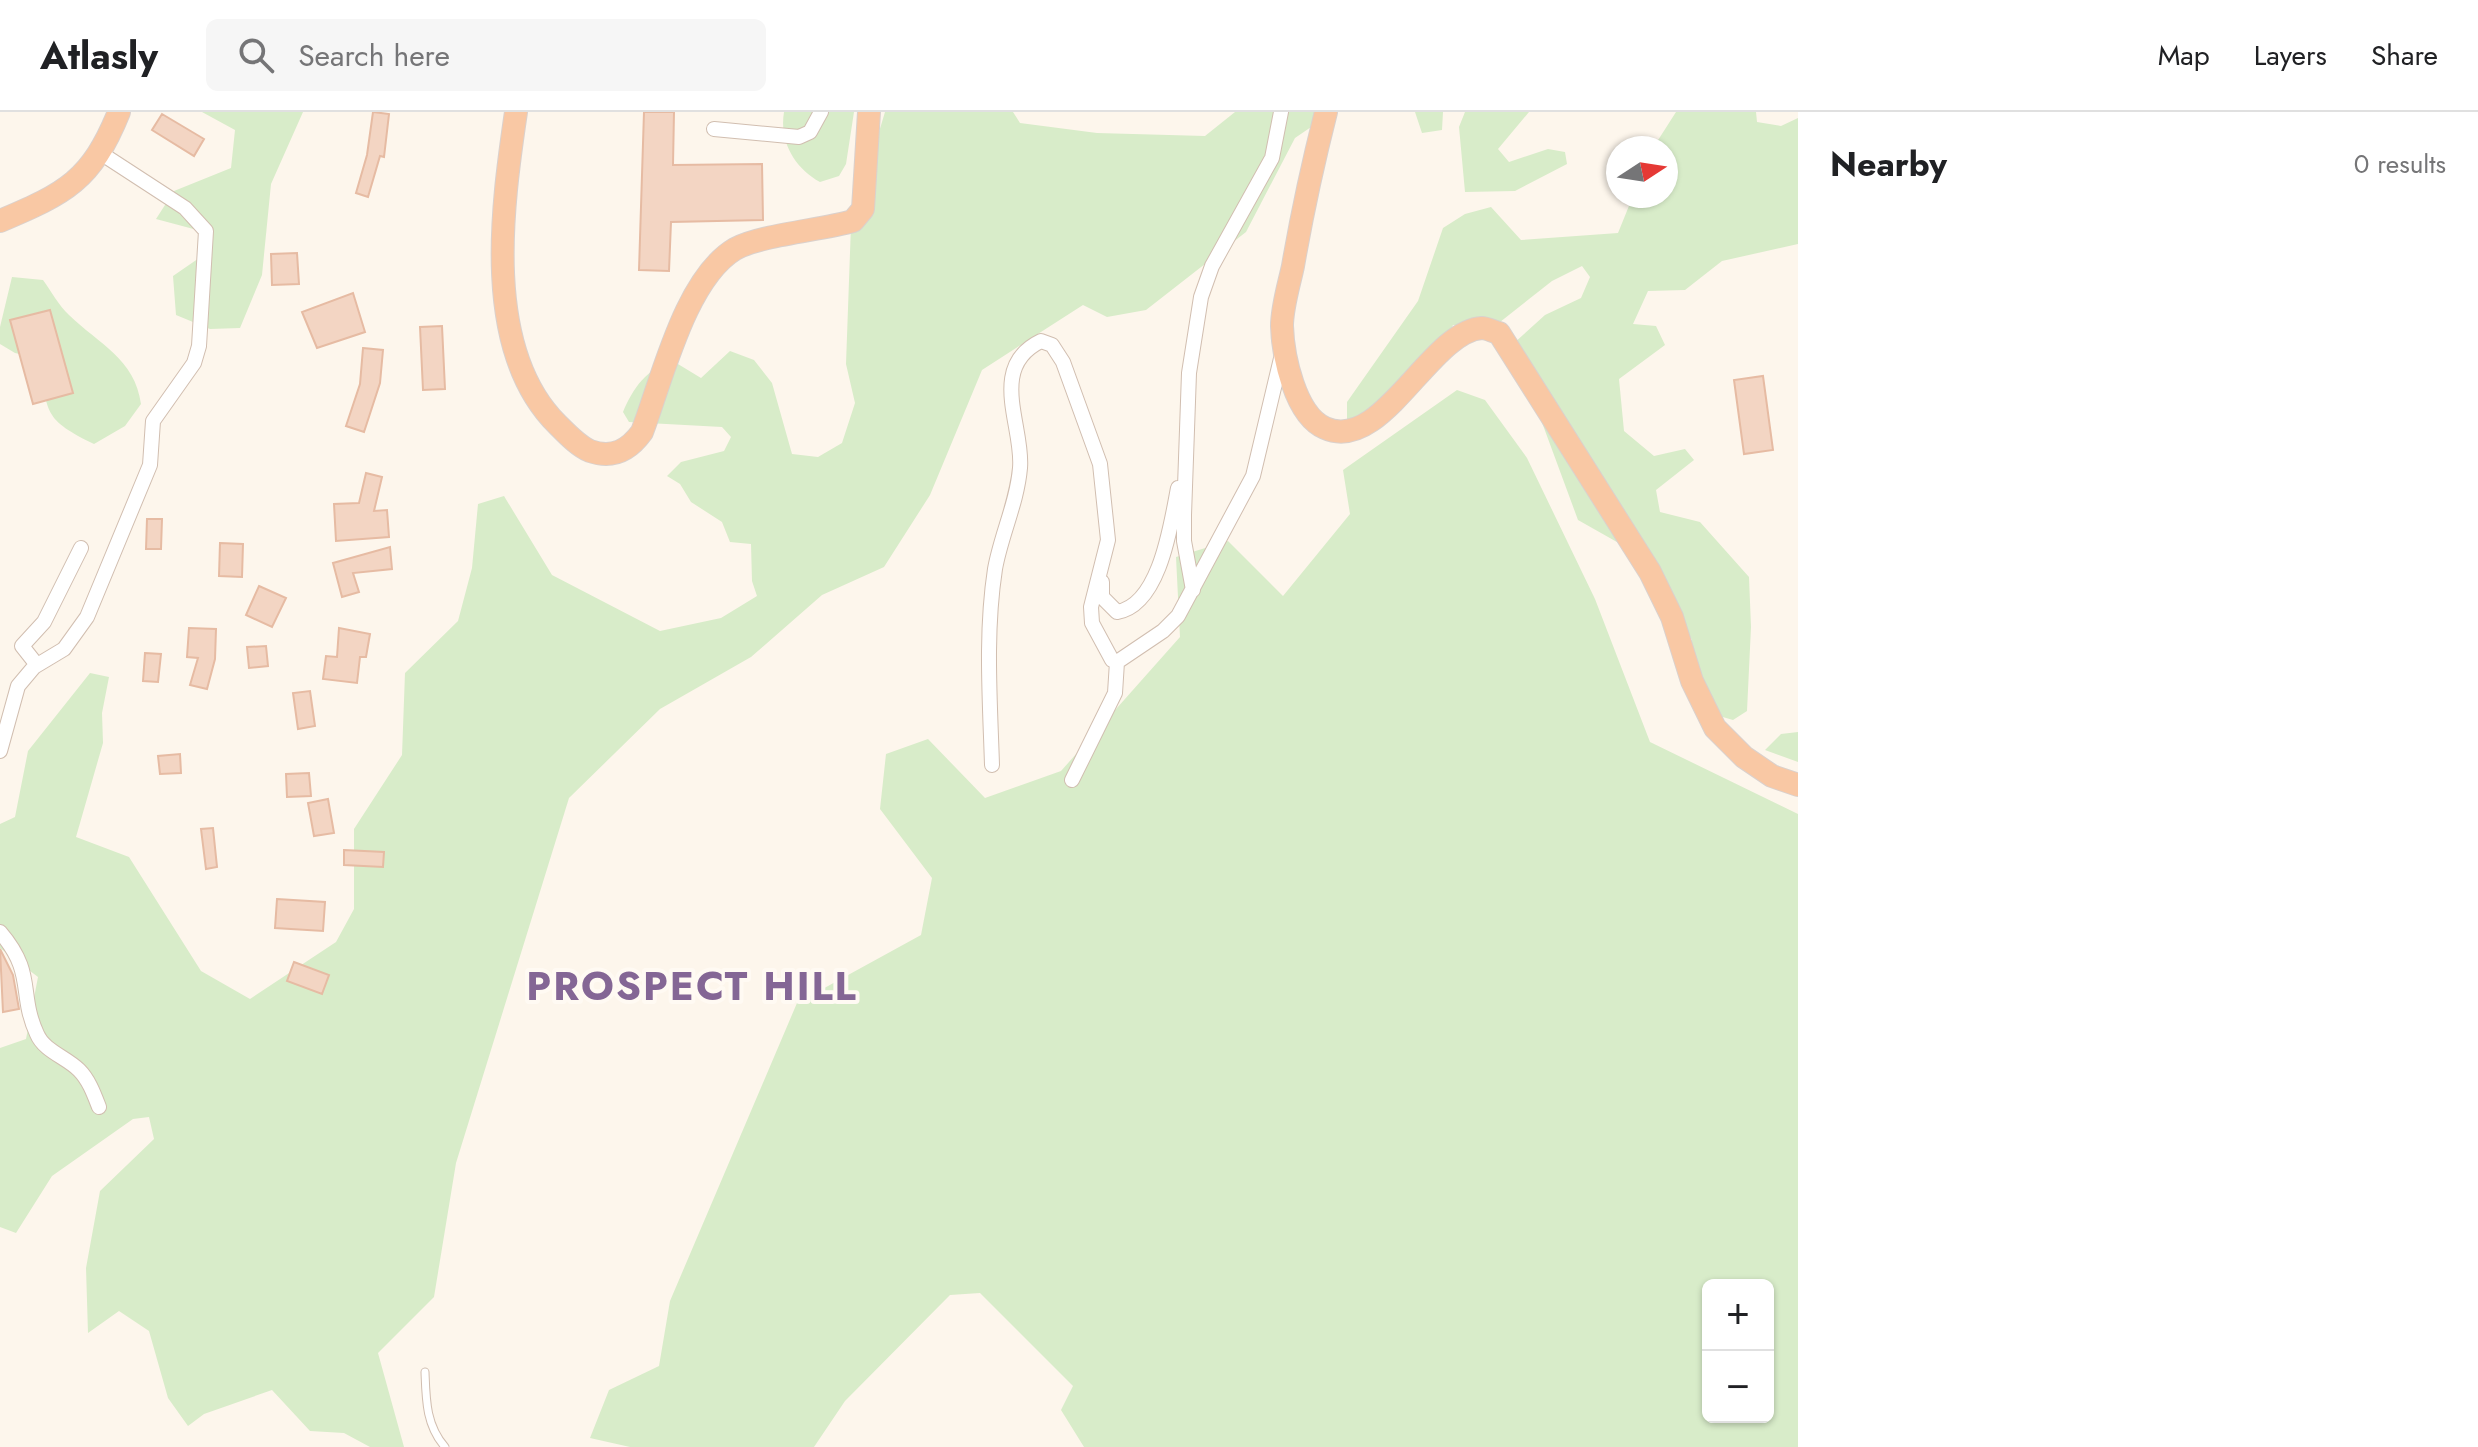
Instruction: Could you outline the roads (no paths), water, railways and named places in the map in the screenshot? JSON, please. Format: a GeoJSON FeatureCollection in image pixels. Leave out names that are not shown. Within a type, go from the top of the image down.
{"type":"FeatureCollection","features":[{"type":"Feature","properties":{"kind":"highway"},"geometry":{"type":"LineString","coordinates":[[0,221],[75,183],[86,174],[119,112]]}},
{"type":"Feature","properties":{"kind":"highway"},"geometry":{"type":"LineString","coordinates":[[516,112],[501,217],[501,250],[513,343],[525,382],[541,409],[589,450],[613,455],[632,447],[642,432],[687,313],[714,266],[736,248],[853,221],[863,209],[869,112]]}},
{"type":"Feature","properties":{"kind":"highway"},"geometry":{"type":"LineString","coordinates":[[1326,112],[1308,183],[1282,324],[1289,377],[1308,412],[1323,428],[1338,432],[1362,425],[1395,404],[1421,369],[1464,334],[1482,328],[1499,333],[1650,572],[1672,617],[1692,681],[1715,728],[1744,757],[1772,776],[1798,785]]}},
{"type":"Feature","properties":{"kind":"street"},"geometry":{"type":"LineString","coordinates":[[714,129],[799,137],[810,132],[821,112]]}},
{"type":"Feature","properties":{"kind":"street"},"geometry":{"type":"LineString","coordinates":[[1193,590],[1184,541],[1186,449],[1189,373],[1201,297],[1212,266],[1272,158],[1281,112]]}},
{"type":"Feature","properties":{"kind":"street"},"geometry":{"type":"LineString","coordinates":[[0,751],[18,686],[37,665],[64,649],[87,617],[150,465],[153,421],[194,363],[199,346],[206,231],[185,208],[99,152]]}},
{"type":"Feature","properties":{"kind":"street"},"geometry":{"type":"LineString","coordinates":[[992,765],[989,637],[994,582],[1020,463],[1009,400],[1017,365],[1028,347],[1041,341],[1052,345],[1063,362],[1100,464],[1108,540],[1091,607],[1092,623],[1112,660],[1117,662]]}},
{"type":"Feature","properties":{"kind":"street"},"geometry":{"type":"LineString","coordinates":[[1117,662],[1163,631],[1178,616],[1253,476],[1284,342]]}},
{"type":"Feature","properties":{"kind":"street"},"geometry":{"type":"LineString","coordinates":[[1103,563],[1102,597],[1108,607],[1121,612],[1134,606],[1144,595],[1162,559],[1186,449]]}},
{"type":"Feature","properties":{"kind":"street"},"geometry":{"type":"LineString","coordinates":[[37,665],[23,651],[22,644],[44,622],[81,548]]}},
{"type":"Feature","properties":{"kind":"street"},"geometry":{"type":"LineString","coordinates":[[1072,780],[1115,693],[1117,662]]}},
{"type":"Feature","properties":{"kind":"street"},"geometry":{"type":"LineString","coordinates":[[0,932],[17,954],[25,973],[37,1035],[46,1047],[80,1071],[99,1107]]}},
{"type":"Feature","properties":{"kind":"lane"},"geometry":{"type":"LineString","coordinates":[[425,1372],[429,1416],[434,1434],[445,1447]]}},
{"type":"Feature","properties":{"kind":"district","name":"PROSPECT HILL"},"geometry":{"type":"Point","coordinates":[692,986]}}]}
